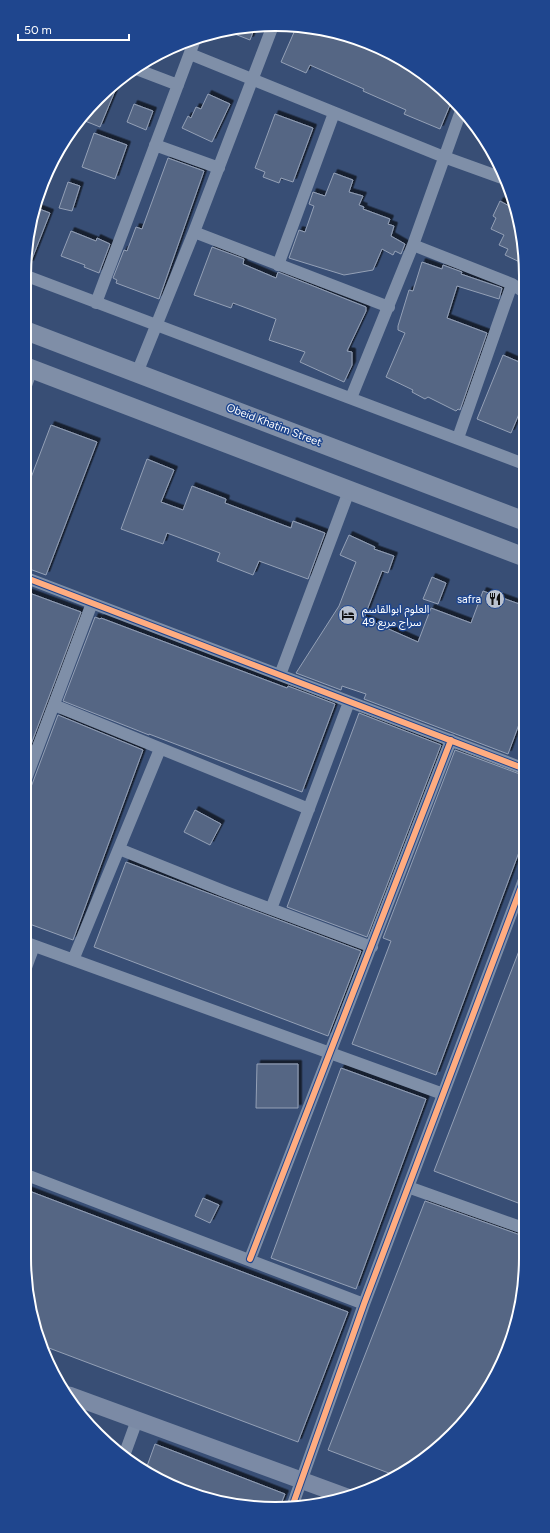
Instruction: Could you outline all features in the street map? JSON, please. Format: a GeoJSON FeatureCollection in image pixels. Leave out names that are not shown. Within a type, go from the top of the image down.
{"type":"FeatureCollection","features":[{"type":"Feature","properties":{"kind":"main road","name":"Obeid Khatim Street"},"geometry":{"type":"LineString","coordinates":[[31,333],[519,519]]}},
{"type":"Feature","properties":{"kind":"main road"},"geometry":{"type":"LineString","coordinates":[[31,369],[519,555]]}},
{"type":"Feature","properties":{"kind":"street"},"geometry":{"type":"LineString","coordinates":[[137,373],[194,232],[271,31]]}},
{"type":"Feature","properties":{"kind":"street"},"geometry":{"type":"LineString","coordinates":[[96,303],[192,48],[253,80],[498,177]]}},
{"type":"Feature","properties":{"kind":"street"},"geometry":{"type":"LineString","coordinates":[[141,71],[178,85]]}},
{"type":"Feature","properties":{"kind":"street"},"geometry":{"type":"LineString","coordinates":[[278,265],[334,113]]}},
{"type":"Feature","properties":{"kind":"street"},"geometry":{"type":"LineString","coordinates":[[351,398],[413,245],[459,115]]}},
{"type":"Feature","properties":{"kind":"street"},"geometry":{"type":"LineString","coordinates":[[155,145],[219,168]]}},
{"type":"Feature","properties":{"kind":"street"},"geometry":{"type":"LineString","coordinates":[[194,232],[389,307]]}},
{"type":"Feature","properties":{"kind":"street"},"geometry":{"type":"LineString","coordinates":[[413,245],[512,284],[519,289]]}},
{"type":"Feature","properties":{"kind":"street"},"geometry":{"type":"LineString","coordinates":[[31,278],[519,462]]}},
{"type":"Feature","properties":{"kind":"street"},"geometry":{"type":"LineString","coordinates":[[458,438],[512,284]]}},
{"type":"Feature","properties":{"kind":"street"},"geometry":{"type":"LineString","coordinates":[[280,675],[349,491]]}},
{"type":"Feature","properties":{"kind":"street"},"geometry":{"type":"LineString","coordinates":[[31,581],[519,766]]}},
{"type":"Feature","properties":{"kind":"street"},"geometry":{"type":"LineString","coordinates":[[31,766],[92,603]]}},
{"type":"Feature","properties":{"kind":"street"},"geometry":{"type":"LineString","coordinates":[[271,909],[349,702]]}},
{"type":"Feature","properties":{"kind":"street"},"geometry":{"type":"LineString","coordinates":[[54,705],[309,809]]}},
{"type":"Feature","properties":{"kind":"street"},"geometry":{"type":"LineString","coordinates":[[250,1259],[451,740]]}},
{"type":"Feature","properties":{"kind":"street"},"geometry":{"type":"LineString","coordinates":[[73,960],[160,749]]}},
{"type":"Feature","properties":{"kind":"street"},"geometry":{"type":"LineString","coordinates":[[119,849],[372,947]]}},
{"type":"Feature","properties":{"kind":"street"},"geometry":{"type":"LineString","coordinates":[[294,1501],[364,1304],[443,1094],[519,909]]}},
{"type":"Feature","properties":{"kind":"street"},"geometry":{"type":"LineString","coordinates":[[31,945],[443,1094]]}},
{"type":"Feature","properties":{"kind":"street"},"geometry":{"type":"LineString","coordinates":[[31,1177],[250,1259],[364,1304]]}},
{"type":"Feature","properties":{"kind":"street"},"geometry":{"type":"LineString","coordinates":[[408,1187],[519,1227]]}},
{"type":"Feature","properties":{"kind":"street"},"geometry":{"type":"LineString","coordinates":[[74,1397],[339,1494]]}},
{"type":"Feature","properties":{"kind":"street"},"geometry":{"type":"LineString","coordinates":[[126,1452],[137,1420]]}},
{"type":"Feature","properties":{"kind":"building"},"geometry":{"type":"Polygon","coordinates":[[[253,32],[250,40],[236,34],[253,32]]]}},
{"type":"Feature","properties":{"kind":"building"},"geometry":{"type":"Polygon","coordinates":[[[294,32],[338,39],[383,56],[411,72],[424,81],[450,105],[440,129],[404,114],[406,110],[310,65],[306,73],[281,62],[294,32]]]}},
{"type":"Feature","properties":{"kind":"building"},"geometry":{"type":"Polygon","coordinates":[[[115,91],[100,127],[85,121],[102,102],[115,91]]]}},
{"type":"Feature","properties":{"kind":"building"},"geometry":{"type":"Polygon","coordinates":[[[208,94],[230,104],[212,142],[182,128],[188,116],[191,118],[196,107],[201,109],[208,94]]]}},
{"type":"Feature","properties":{"kind":"building"},"geometry":{"type":"Polygon","coordinates":[[[134,104],[153,111],[146,130],[127,122],[134,104]]]}},
{"type":"Feature","properties":{"kind":"building"},"geometry":{"type":"Polygon","coordinates":[[[275,114],[313,128],[293,182],[281,178],[279,183],[263,177],[265,172],[255,168],[275,114]]]}},
{"type":"Feature","properties":{"kind":"building"},"geometry":{"type":"Polygon","coordinates":[[[94,133],[127,145],[115,179],[82,167],[94,133]]]}},
{"type":"Feature","properties":{"kind":"building"},"geometry":{"type":"Polygon","coordinates":[[[168,158],[204,171],[159,299],[116,283],[117,280],[113,278],[124,250],[127,251],[136,227],[142,229],[168,158]]]}},
{"type":"Feature","properties":{"kind":"building"},"geometry":{"type":"Polygon","coordinates":[[[334,173],[353,180],[349,192],[363,196],[359,205],[364,207],[363,209],[390,219],[388,224],[394,226],[391,236],[405,244],[401,254],[395,251],[393,255],[382,249],[373,270],[344,275],[289,258],[299,230],[305,232],[314,206],[309,204],[313,192],[325,196],[334,173]]]}},
{"type":"Feature","properties":{"kind":"building"},"geometry":{"type":"Polygon","coordinates":[[[68,182],[80,186],[72,211],[59,208],[68,182]]]}},
{"type":"Feature","properties":{"kind":"building"},"geometry":{"type":"Polygon","coordinates":[[[500,201],[509,206],[517,243],[518,261],[505,255],[508,249],[499,245],[504,235],[491,229],[496,218],[493,216],[500,201]]]}},
{"type":"Feature","properties":{"kind":"building"},"geometry":{"type":"Polygon","coordinates":[[[40,209],[50,213],[32,259],[33,243],[40,209]]]}},
{"type":"Feature","properties":{"kind":"building"},"geometry":{"type":"Polygon","coordinates":[[[71,231],[96,241],[97,238],[110,244],[99,273],[84,267],[85,265],[61,256],[71,231]]]}},
{"type":"Feature","properties":{"kind":"building"},"geometry":{"type":"Polygon","coordinates":[[[212,247],[244,259],[243,264],[276,278],[278,272],[366,307],[366,311],[347,351],[352,352],[352,365],[344,382],[300,362],[305,352],[269,340],[276,319],[233,303],[231,308],[194,295],[212,247]]]}},
{"type":"Feature","properties":{"kind":"building"},"geometry":{"type":"Polygon","coordinates":[[[422,262],[442,269],[443,265],[462,272],[461,274],[502,288],[499,299],[457,286],[447,318],[487,333],[460,410],[458,409],[456,411],[428,397],[425,399],[412,392],[413,390],[386,377],[405,333],[398,330],[398,326],[409,290],[413,291],[422,262]]]}},
{"type":"Feature","properties":{"kind":"building"},"geometry":{"type":"Polygon","coordinates":[[[503,355],[519,362],[519,414],[511,433],[477,419],[503,355]]]}},
{"type":"Feature","properties":{"kind":"building"},"geometry":{"type":"Polygon","coordinates":[[[51,425],[97,442],[46,575],[31,570],[31,478],[51,425]]]}},
{"type":"Feature","properties":{"kind":"building"},"geometry":{"type":"Polygon","coordinates":[[[147,459],[174,470],[161,502],[183,510],[192,486],[226,499],[225,503],[291,528],[293,521],[325,533],[308,579],[259,561],[253,575],[217,561],[220,553],[167,533],[163,544],[121,529],[147,459]]]}},
{"type":"Feature","properties":{"kind":"building"},"geometry":{"type":"Polygon","coordinates":[[[349,535],[375,547],[374,549],[394,556],[388,573],[382,571],[364,618],[418,642],[431,608],[471,623],[483,591],[519,604],[519,724],[508,754],[364,699],[366,694],[342,686],[341,690],[296,673],[339,606],[356,562],[340,555],[349,535]]]}},
{"type":"Feature","properties":{"kind":"building"},"geometry":{"type":"Polygon","coordinates":[[[432,577],[446,583],[438,604],[423,599],[432,577]]]}},
{"type":"Feature","properties":{"kind":"building"},"geometry":{"type":"Polygon","coordinates":[[[31,594],[81,612],[31,744],[31,594]]]}},
{"type":"Feature","properties":{"kind":"building"},"geometry":{"type":"Polygon","coordinates":[[[95,617],[287,688],[288,686],[335,704],[302,792],[63,701],[95,617]]]}},
{"type":"Feature","properties":{"kind":"building"},"geometry":{"type":"Polygon","coordinates":[[[359,713],[441,745],[367,937],[287,907],[359,713]]]}},
{"type":"Feature","properties":{"kind":"building"},"geometry":{"type":"Polygon","coordinates":[[[58,715],[143,750],[73,940],[31,925],[31,787],[58,715]]]}},
{"type":"Feature","properties":{"kind":"building"},"geometry":{"type":"Polygon","coordinates":[[[455,750],[519,774],[519,852],[436,1075],[352,1044],[391,941],[383,938],[455,750]]]}},
{"type":"Feature","properties":{"kind":"building"},"geometry":{"type":"Polygon","coordinates":[[[195,810],[221,824],[210,845],[184,832],[195,810]]]}},
{"type":"Feature","properties":{"kind":"building"},"geometry":{"type":"Polygon","coordinates":[[[126,862],[361,951],[328,1036],[94,947],[126,862]]]}},
{"type":"Feature","properties":{"kind":"building"},"geometry":{"type":"Polygon","coordinates":[[[519,951],[519,1203],[434,1171],[519,951]]]}},
{"type":"Feature","properties":{"kind":"building"},"geometry":{"type":"Polygon","coordinates":[[[257,1064],[298,1064],[298,1108],[256,1108],[257,1064]]]}},
{"type":"Feature","properties":{"kind":"building"},"geometry":{"type":"Polygon","coordinates":[[[341,1068],[426,1099],[356,1289],[271,1258],[341,1068]]]}},
{"type":"Feature","properties":{"kind":"building"},"geometry":{"type":"Polygon","coordinates":[[[31,1192],[348,1312],[298,1442],[49,1348],[39,1321],[33,1290],[31,1258],[31,1192]]]}},
{"type":"Feature","properties":{"kind":"building"},"geometry":{"type":"Polygon","coordinates":[[[203,1198],[219,1205],[210,1223],[195,1216],[203,1198]]]}},
{"type":"Feature","properties":{"kind":"building"},"geometry":{"type":"Polygon","coordinates":[[[425,1201],[519,1235],[517,1290],[511,1321],[506,1336],[494,1366],[478,1394],[448,1431],[424,1452],[389,1473],[328,1450],[425,1201]]]}},
{"type":"Feature","properties":{"kind":"building"},"geometry":{"type":"Polygon","coordinates":[[[155,1444],[285,1494],[282,1502],[275,1502],[243,1500],[212,1494],[167,1477],[147,1466],[155,1444]]]}},
{"type":"Feature","properties":{"kind":"cycle path"},"geometry":{"type":"LineString","coordinates":[[31,580],[519,767]]}},
{"type":"Feature","properties":{"kind":"cycle path"},"geometry":{"type":"LineString","coordinates":[[250,1259],[451,740]]}},
{"type":"Feature","properties":{"kind":"cycle path"},"geometry":{"type":"LineString","coordinates":[[294,1501],[364,1304],[519,893]]}},
{"type":"Feature","properties":{"kind":"place","name":"safra"},"geometry":{"type":"Point","coordinates":[495,599]}},
{"type":"Feature","properties":{"kind":"place","name":"العلوم ابوالقاسم سراج مربع 49"},"geometry":{"type":"Point","coordinates":[348,615]}}]}
